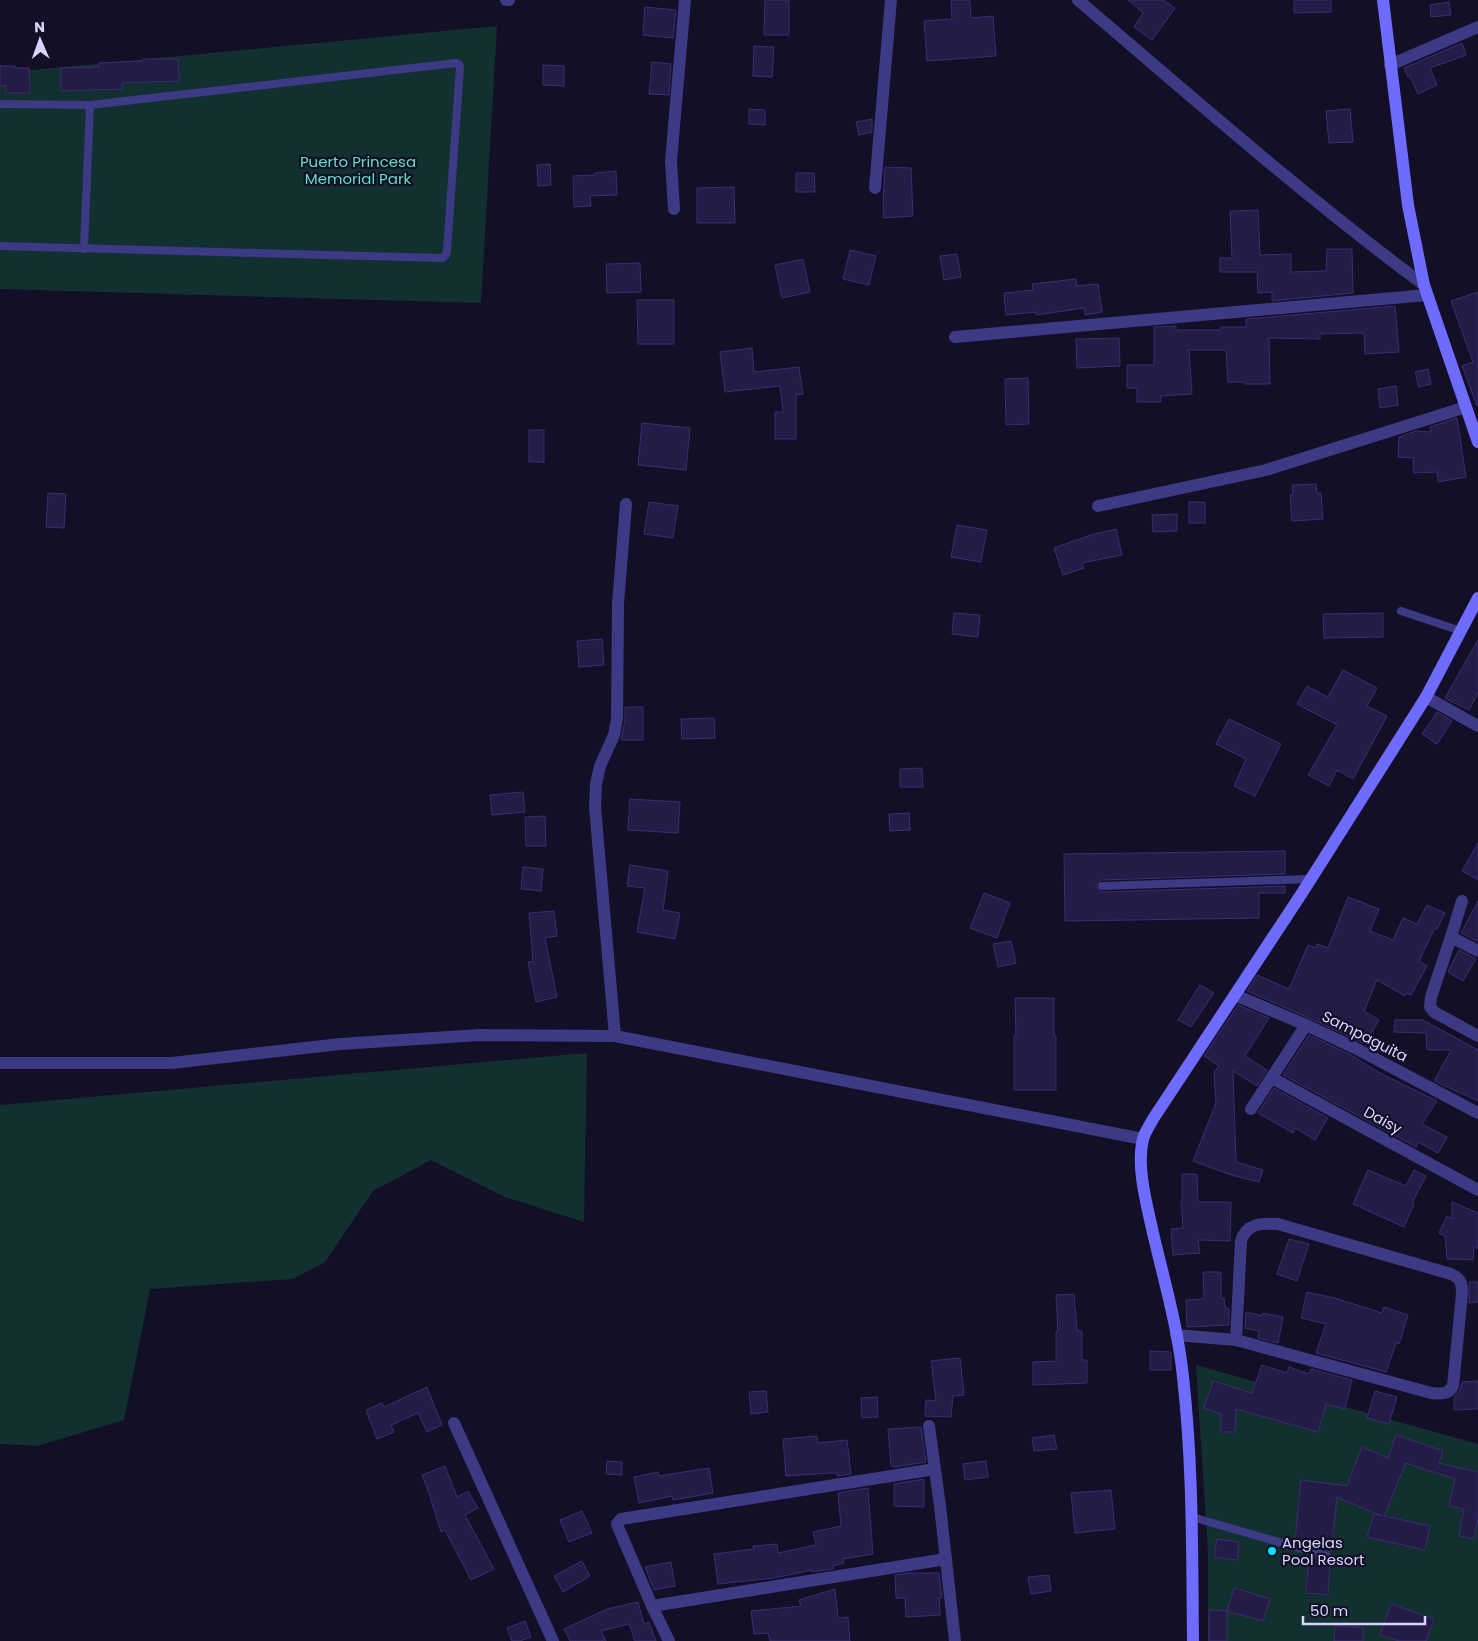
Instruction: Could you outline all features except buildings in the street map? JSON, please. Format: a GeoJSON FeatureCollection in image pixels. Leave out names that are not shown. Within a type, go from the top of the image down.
{"type":"FeatureCollection","features":[{"type":"Feature","properties":{"kind":"street"},"geometry":{"type":"LineString","coordinates":[[674,210],[671,161],[685,0]]}},
{"type":"Feature","properties":{"kind":"street"},"geometry":{"type":"LineString","coordinates":[[875,188],[891,0]]}},
{"type":"Feature","properties":{"kind":"street"},"geometry":{"type":"LineString","coordinates":[[1078,0],[1218,120],[1425,290]]}},
{"type":"Feature","properties":{"kind":"street"},"geometry":{"type":"LineString","coordinates":[[1383,0],[1408,205],[1425,290],[1478,442]]}},
{"type":"Feature","properties":{"kind":"street"},"geometry":{"type":"LineString","coordinates":[[1390,65],[1478,27]]}},
{"type":"Feature","properties":{"kind":"street"},"geometry":{"type":"LineString","coordinates":[[955,337],[1425,290]]}},
{"type":"Feature","properties":{"kind":"street"},"geometry":{"type":"LineString","coordinates":[[1098,506],[1266,470],[1466,407]]}},
{"type":"Feature","properties":{"kind":"street"},"geometry":{"type":"LineString","coordinates":[[615,1036],[595,808],[596,784],[600,766],[614,735],[617,719],[618,604],[626,504]]}},
{"type":"Feature","properties":{"kind":"street"},"geometry":{"type":"LineString","coordinates":[[1193,1641],[1192,1517],[1188,1425],[1183,1374],[1147,1207],[1141,1166],[1143,1139],[1153,1119],[1311,879],[1426,697],[1477,603]]}},
{"type":"Feature","properties":{"kind":"street"},"geometry":{"type":"LineString","coordinates":[[1426,697],[1478,726]]}},
{"type":"Feature","properties":{"kind":"street"},"geometry":{"type":"LineString","coordinates":[[1462,901],[1431,996],[1430,1007],[1434,1012],[1478,1036]]}},
{"type":"Feature","properties":{"kind":"street"},"geometry":{"type":"LineString","coordinates":[[1451,937],[1478,951]]}},
{"type":"Feature","properties":{"kind":"street","name":"Sampaguita"},"geometry":{"type":"LineString","coordinates":[[1235,995],[1354,1048],[1478,1113]]}},
{"type":"Feature","properties":{"kind":"street"},"geometry":{"type":"LineString","coordinates":[[1251,1109],[1306,1025]]}},
{"type":"Feature","properties":{"kind":"street"},"geometry":{"type":"LineString","coordinates":[[0,1063],[172,1063],[340,1044],[480,1035],[615,1036],[1143,1139]]}},
{"type":"Feature","properties":{"kind":"street","name":"Daisy"},"geometry":{"type":"LineString","coordinates":[[1272,1078],[1478,1190]]}},
{"type":"Feature","properties":{"kind":"street"},"geometry":{"type":"LineString","coordinates":[[1176,1335],[1236,1340],[1431,1393],[1446,1393],[1453,1386],[1462,1294],[1461,1281],[1451,1274],[1278,1224],[1256,1225],[1248,1228],[1243,1234],[1241,1241],[1236,1340]]}},
{"type":"Feature","properties":{"kind":"street"},"geometry":{"type":"LineString","coordinates":[[454,1423],[553,1641]]}},
{"type":"Feature","properties":{"kind":"street"},"geometry":{"type":"LineString","coordinates":[[929,1426],[955,1641]]}},
{"type":"Feature","properties":{"kind":"street"},"geometry":{"type":"LineString","coordinates":[[669,1641],[618,1527],[621,1519],[935,1469]]}},
{"type":"Feature","properties":{"kind":"street"},"geometry":{"type":"LineString","coordinates":[[652,1606],[946,1559]]}},
{"type":"Feature","properties":{"kind":"lane"},"geometry":{"type":"LineString","coordinates":[[0,104],[90,105],[456,63],[460,67],[447,250],[446,255],[442,258],[0,246]]}},
{"type":"Feature","properties":{"kind":"lane"},"geometry":{"type":"LineString","coordinates":[[84,249],[90,105]]}},
{"type":"Feature","properties":{"kind":"lane"},"geometry":{"type":"LineString","coordinates":[[1401,611],[1461,631]]}},
{"type":"Feature","properties":{"kind":"lane"},"geometry":{"type":"LineString","coordinates":[[1102,886],[1311,879]]}},
{"type":"Feature","properties":{"kind":"lane"},"geometry":{"type":"LineString","coordinates":[[1192,1517],[1327,1556]]}},
{"type":"Feature","properties":{"kind":"green space","name":"Puerto Princesa Memorial Park"},"geometry":{"type":"Polygon","coordinates":[[[497,26],[481,303],[0,289],[0,66],[32,70],[497,26]]]}},
{"type":"Feature","properties":{"kind":"green space"},"geometry":{"type":"Polygon","coordinates":[[[587,1053],[584,1222],[505,1197],[431,1160],[373,1191],[325,1262],[293,1279],[150,1289],[124,1420],[37,1446],[0,1444],[0,1105],[587,1053]]]}},
{"type":"Feature","properties":{"kind":"green space"},"geometry":{"type":"Polygon","coordinates":[[[1196,1365],[1478,1444],[1478,1641],[1208,1641],[1208,1554],[1196,1365]]]}},
{"type":"Feature","properties":{"kind":"place","name":"Angelas Pool Resort"},"geometry":{"type":"Point","coordinates":[1272,1551]}}]}
